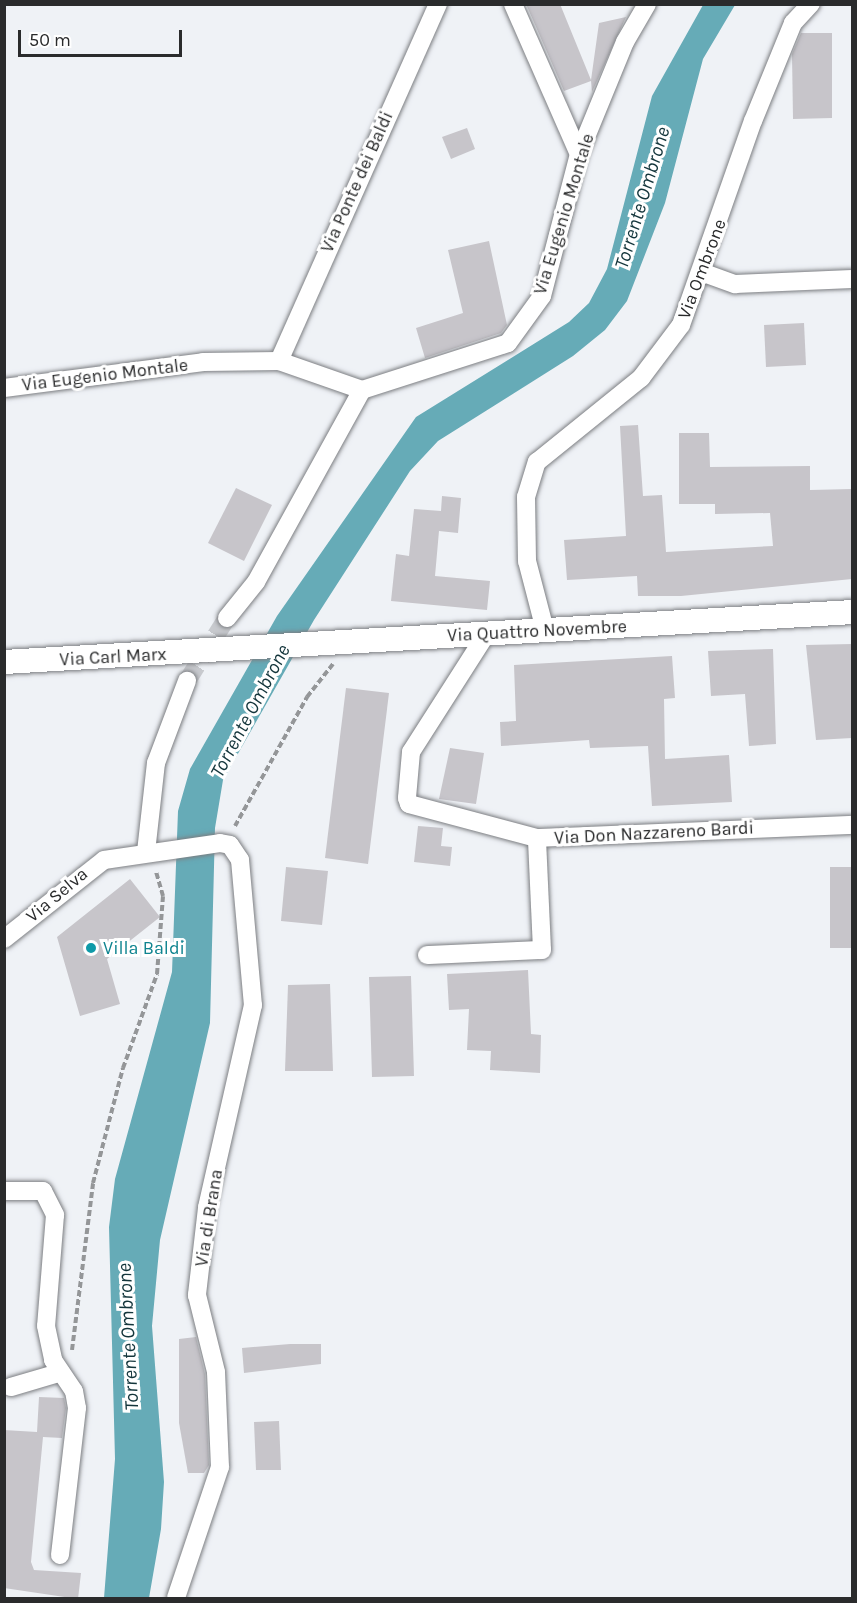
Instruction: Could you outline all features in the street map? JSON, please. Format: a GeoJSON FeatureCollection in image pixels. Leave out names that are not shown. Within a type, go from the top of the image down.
{"type":"FeatureCollection","features":[{"type":"Feature","properties":{"kind":"main road","name":"Via Quattro Novembre"},"geometry":{"type":"LineString","coordinates":[[222,651],[852,612]]}},
{"type":"Feature","properties":{"kind":"main road","name":"Via Carl Marx"},"geometry":{"type":"LineString","coordinates":[[4,662],[222,651]]}},
{"type":"Feature","properties":{"kind":"street","name":"Via Ponte dei Baldi"},"geometry":{"type":"LineString","coordinates":[[279,361],[438,4]]}},
{"type":"Feature","properties":{"kind":"street"},"geometry":{"type":"LineString","coordinates":[[513,4],[579,154]]}},
{"type":"Feature","properties":{"kind":"street","name":"Via Eugenio Montale"},"geometry":{"type":"LineString","coordinates":[[4,388],[203,362],[279,361],[362,390],[508,343],[542,296],[579,154],[625,42],[647,4]]}},
{"type":"Feature","properties":{"kind":"street","name":"Via Ombrone"},"geometry":{"type":"LineString","coordinates":[[545,630],[527,561],[525,497],[537,462],[641,378],[681,326],[704,273],[753,121],[793,23],[811,4]]}},
{"type":"Feature","properties":{"kind":"street"},"geometry":{"type":"LineString","coordinates":[[704,273],[735,284],[852,279]]}},
{"type":"Feature","properties":{"kind":"street"},"geometry":{"type":"LineString","coordinates":[[227,618],[256,582],[362,390]]}},
{"type":"Feature","properties":{"kind":"street"},"geometry":{"type":"LineString","coordinates":[[487,633],[411,752],[407,798],[409,804],[537,838]]}},
{"type":"Feature","properties":{"kind":"street"},"geometry":{"type":"LineString","coordinates":[[153,851],[156,763],[187,681]]}},
{"type":"Feature","properties":{"kind":"street","name":"Via Don Nazzareno Bardi"},"geometry":{"type":"LineString","coordinates":[[427,955],[542,950],[537,838],[852,825]]}},
{"type":"Feature","properties":{"kind":"street","name":"Via Selva"},"geometry":{"type":"LineString","coordinates":[[4,939],[91,867],[153,851],[220,843]]}},
{"type":"Feature","properties":{"kind":"street","name":"Via di Brana"},"geometry":{"type":"LineString","coordinates":[[176,1599],[220,1467],[216,1371],[197,1295],[207,1208],[253,1005],[242,871],[230,845],[220,843]]}},
{"type":"Feature","properties":{"kind":"street"},"geometry":{"type":"LineString","coordinates":[[4,1191],[35,1187],[53,1205],[56,1226],[46,1307],[50,1350],[77,1408],[60,1555]]}},
{"type":"Feature","properties":{"kind":"street"},"geometry":{"type":"LineString","coordinates":[[11,1387],[64,1378]]}},
{"type":"Feature","properties":{"kind":"path"},"geometry":{"type":"LineString","coordinates":[[220,843],[244,815],[287,729],[345,642]]}},
{"type":"Feature","properties":{"kind":"path"},"geometry":{"type":"LineString","coordinates":[[64,1378],[93,1183],[123,1068],[157,974],[163,896],[153,851]]}},
{"type":"Feature","properties":{"kind":"water","name":"Torrente Ombrone"},"geometry":{"type":"Polygon","coordinates":[[[703,5],[735,5],[703,59],[665,203],[627,301],[605,330],[573,356],[438,441],[410,471],[314,620],[223,780],[215,828],[210,1023],[160,1240],[152,1326],[164,1482],[161,1529],[149,1598],[104,1598],[115,1459],[109,1227],[115,1179],[172,972],[178,811],[190,769],[277,616],[416,417],[569,322],[589,303],[607,269],[652,96],[703,5]]]}},
{"type":"Feature","properties":{"kind":"building"},"geometry":{"type":"Polygon","coordinates":[[[526,4],[560,4],[591,80],[599,23],[626,17],[592,92],[591,81],[564,91],[526,4]]]}},
{"type":"Feature","properties":{"kind":"building"},"geometry":{"type":"Polygon","coordinates":[[[801,33],[832,33],[832,118],[793,119],[792,54],[801,33]]]}},
{"type":"Feature","properties":{"kind":"building"},"geometry":{"type":"Polygon","coordinates":[[[467,128],[475,149],[451,159],[442,137],[467,128]]]}},
{"type":"Feature","properties":{"kind":"building"},"geometry":{"type":"Polygon","coordinates":[[[489,241],[507,325],[501,333],[425,358],[416,328],[463,313],[448,250],[489,241]]]}},
{"type":"Feature","properties":{"kind":"building"},"geometry":{"type":"Polygon","coordinates":[[[804,323],[806,365],[766,367],[764,325],[804,323]]]}},
{"type":"Feature","properties":{"kind":"building"},"geometry":{"type":"Polygon","coordinates":[[[638,425],[643,496],[662,495],[666,552],[773,546],[770,513],[715,514],[715,504],[679,504],[679,433],[709,433],[710,467],[810,466],[810,490],[852,489],[852,579],[681,596],[638,596],[637,576],[567,580],[564,540],[626,536],[620,426],[638,425]]]}},
{"type":"Feature","properties":{"kind":"building"},"geometry":{"type":"Polygon","coordinates":[[[236,488],[272,505],[244,561],[208,543],[236,488]]]}},
{"type":"Feature","properties":{"kind":"building"},"geometry":{"type":"Polygon","coordinates":[[[442,496],[461,498],[458,533],[439,531],[435,576],[490,581],[487,610],[391,601],[396,554],[409,556],[414,509],[441,511],[442,496]]]}},
{"type":"Feature","properties":{"kind":"building"},"geometry":{"type":"Polygon","coordinates":[[[852,644],[852,738],[816,740],[806,645],[852,644]]]}},
{"type":"Feature","properties":{"kind":"building"},"geometry":{"type":"Polygon","coordinates":[[[773,649],[776,744],[749,746],[745,694],[711,696],[708,651],[773,649]]]}},
{"type":"Feature","properties":{"kind":"building"},"geometry":{"type":"Polygon","coordinates":[[[672,656],[675,698],[664,699],[665,759],[729,755],[732,802],[652,806],[648,746],[590,748],[589,740],[501,746],[500,722],[516,721],[514,665],[672,656]]]}},
{"type":"Feature","properties":{"kind":"building"},"geometry":{"type":"Polygon","coordinates":[[[346,688],[389,693],[368,864],[325,858],[346,688]]]}},
{"type":"Feature","properties":{"kind":"building"},"geometry":{"type":"Polygon","coordinates":[[[450,748],[484,753],[476,804],[439,799],[450,748]]]}},
{"type":"Feature","properties":{"kind":"building"},"geometry":{"type":"Polygon","coordinates":[[[418,826],[443,828],[441,846],[452,847],[450,866],[414,862],[418,826]]]}},
{"type":"Feature","properties":{"kind":"building"},"geometry":{"type":"Polygon","coordinates":[[[286,867],[328,871],[322,925],[281,921],[286,867]]]}},
{"type":"Feature","properties":{"kind":"building"},"geometry":{"type":"Polygon","coordinates":[[[830,867],[852,867],[852,948],[830,948],[830,867]]]}},
{"type":"Feature","properties":{"kind":"building","name":"Villa Baldi"},"geometry":{"type":"Polygon","coordinates":[[[130,879],[160,917],[107,959],[120,1004],[80,1016],[57,937],[130,879]]]}},
{"type":"Feature","properties":{"kind":"building"},"geometry":{"type":"Polygon","coordinates":[[[528,970],[531,1034],[541,1035],[540,1073],[490,1070],[491,1051],[467,1050],[469,1009],[449,1010],[447,974],[528,970]]]}},
{"type":"Feature","properties":{"kind":"building"},"geometry":{"type":"Polygon","coordinates":[[[411,976],[414,1076],[372,1077],[369,977],[411,976]]]}},
{"type":"Feature","properties":{"kind":"building"},"geometry":{"type":"Polygon","coordinates":[[[330,984],[333,1071],[285,1071],[288,985],[330,984]]]}},
{"type":"Feature","properties":{"kind":"building"},"geometry":{"type":"Polygon","coordinates":[[[196,1337],[205,1374],[209,1465],[204,1473],[188,1473],[179,1423],[179,1339],[196,1337]]]}},
{"type":"Feature","properties":{"kind":"building"},"geometry":{"type":"Polygon","coordinates":[[[321,1344],[321,1364],[244,1373],[242,1348],[321,1344]]]}},
{"type":"Feature","properties":{"kind":"building"},"geometry":{"type":"Polygon","coordinates":[[[39,1397],[64,1398],[66,1408],[62,1438],[43,1437],[31,1562],[34,1570],[81,1573],[78,1599],[4,1588],[4,1430],[37,1432],[39,1397]]]}},
{"type":"Feature","properties":{"kind":"building"},"geometry":{"type":"Polygon","coordinates":[[[279,1421],[281,1470],[256,1470],[254,1422],[279,1421]]]}},
{"type":"Feature","properties":{"kind":"tunnel"},"geometry":{"type":"LineString","coordinates":[[187,681],[227,618]]}},
{"type":"Feature","properties":{"kind":"place","name":"Villa Baldi"},"geometry":{"type":"Point","coordinates":[91,948]}}]}
